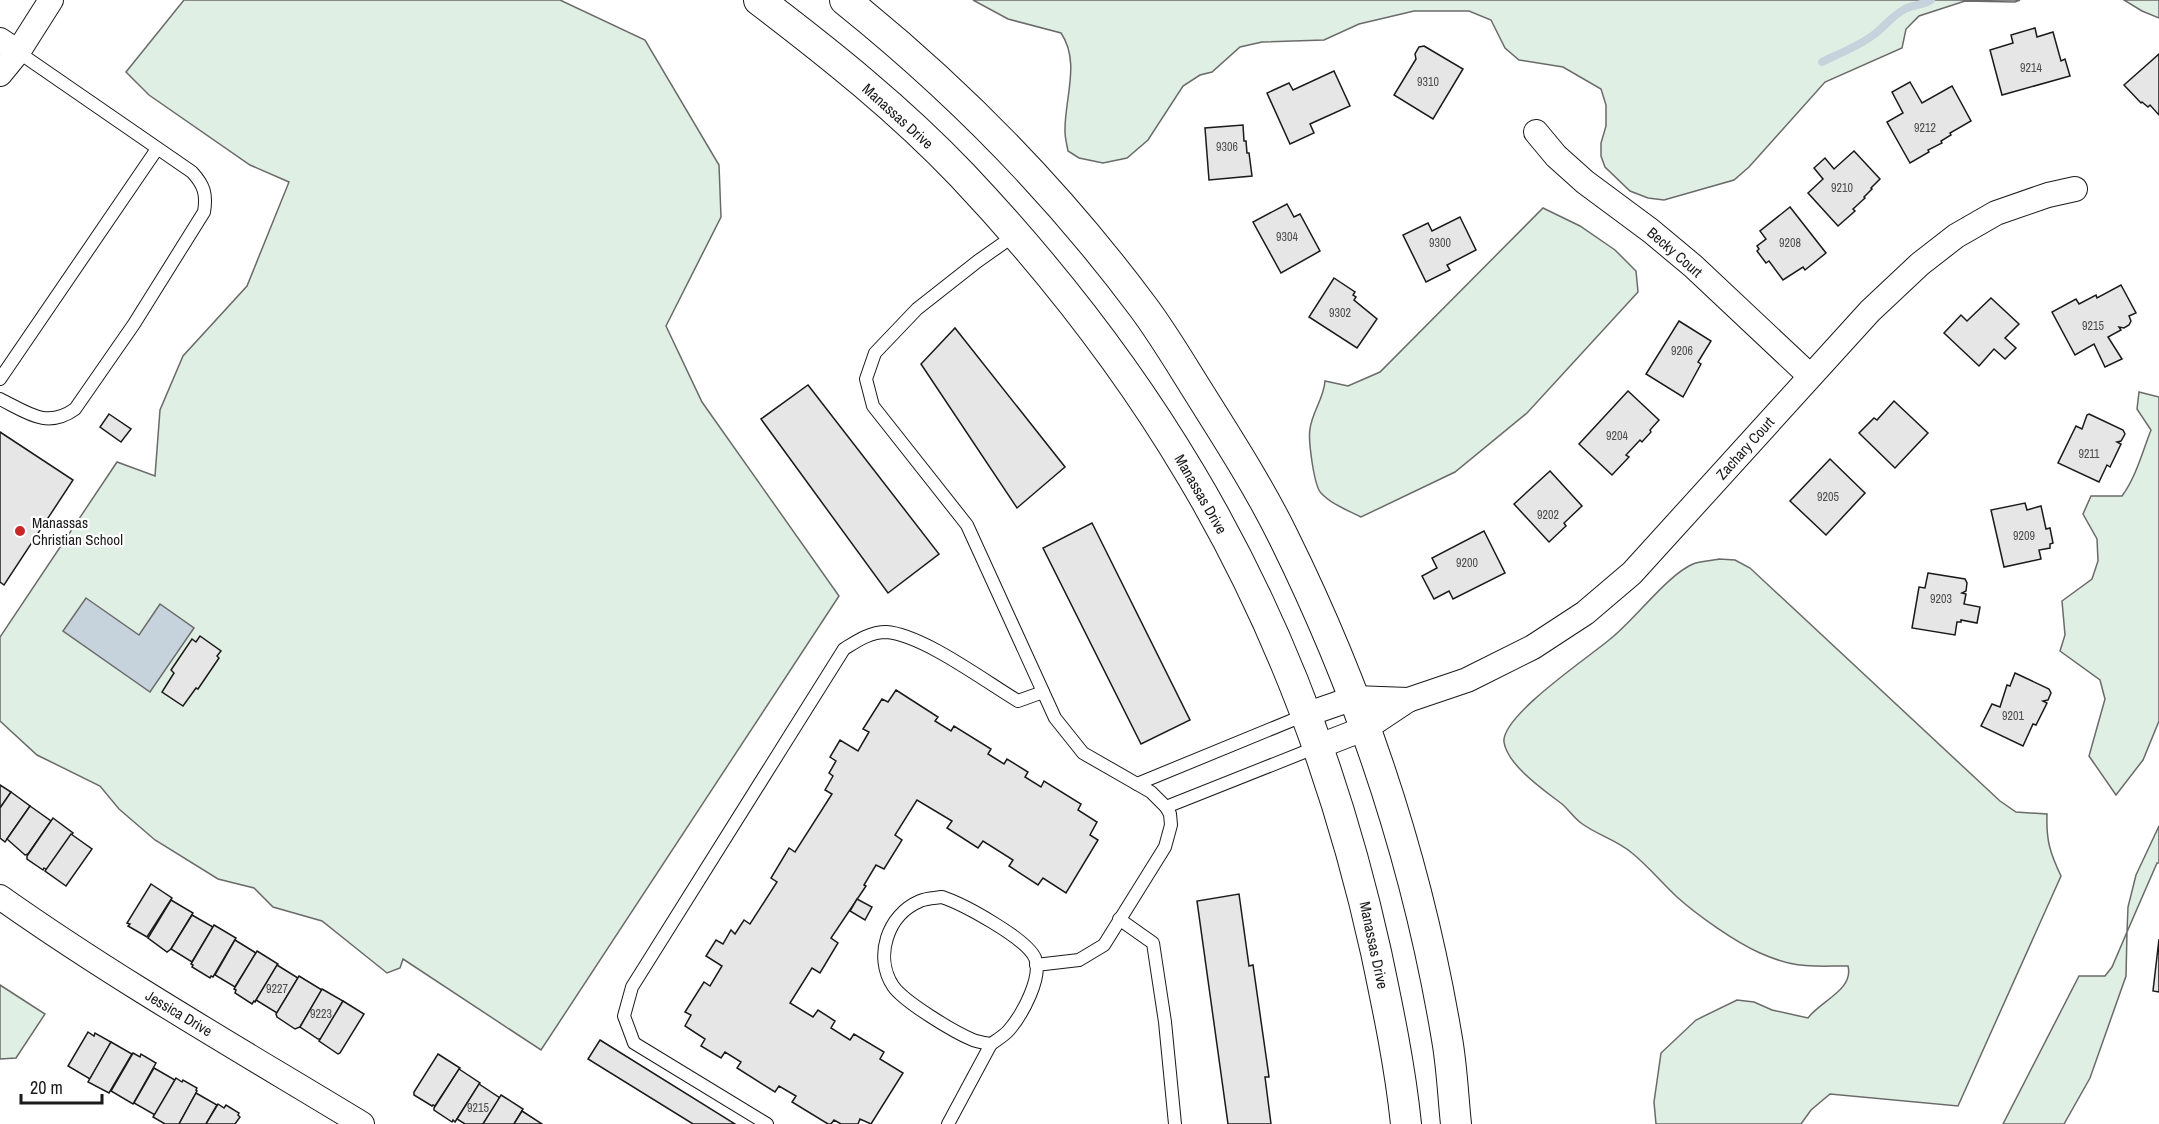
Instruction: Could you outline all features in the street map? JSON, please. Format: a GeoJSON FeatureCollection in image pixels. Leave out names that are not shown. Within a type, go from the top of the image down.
{"type":"FeatureCollection","features":[{"type":"Feature","properties":{"kind":"street"},"geometry":{"type":"LineString","coordinates":[[0,74],[9,46],[51,0]]}},
{"type":"Feature","properties":{"kind":"street","name":"Manassas Drive"},"geometry":{"type":"LineString","coordinates":[[759,0],[820,47],[895,110],[961,174],[1077,310],[1136,388],[1190,473],[1237,558],[1273,634],[1339,809],[1363,893],[1402,1080],[1406,1124]]}},
{"type":"Feature","properties":{"kind":"street"},"geometry":{"type":"LineString","coordinates":[[845,0],[892,38],[1032,173],[1144,308],[1238,454],[1284,537],[1366,728],[1403,845],[1430,955],[1447,1041],[1456,1124]]}},
{"type":"Feature","properties":{"kind":"street","name":"Becky Court"},"geometry":{"type":"LineString","coordinates":[[1536,132],[1556,156],[1585,182],[1651,231],[1693,266],[1810,376]]}},
{"type":"Feature","properties":{"kind":"street","name":"Zachary Court"},"geometry":{"type":"LineString","coordinates":[[1317,747],[1366,728],[1408,700],[1467,680],[1533,646],[1585,612],[1632,573],[1870,311],[1920,264],[1956,236],[1996,213],[2048,195],[2075,189]]}},
{"type":"Feature","properties":{"kind":"street","name":"Zachary Court"},"geometry":{"type":"LineString","coordinates":[[1305,715],[1354,698],[1408,700]]}},
{"type":"Feature","properties":{"kind":"street","name":"Jessica Drive"},"geometry":{"type":"LineString","coordinates":[[0,897],[123,979],[362,1124]]}},
{"type":"Feature","properties":{"kind":"lane"},"geometry":{"type":"LineString","coordinates":[[0,399],[35,417],[50,420],[65,416],[75,408],[134,324],[204,212],[206,197],[202,183],[192,172],[9,46]]}},
{"type":"Feature","properties":{"kind":"lane"},"geometry":{"type":"LineString","coordinates":[[0,379],[157,148]]}},
{"type":"Feature","properties":{"kind":"lane"},"geometry":{"type":"LineString","coordinates":[[1015,235],[917,309],[875,353],[866,379],[873,406],[967,525],[1055,718],[1083,753],[1151,792],[1170,814],[1171,825],[1165,847],[1104,945],[1079,960],[1036,965]]}},
{"type":"Feature","properties":{"kind":"lane"},"geometry":{"type":"LineString","coordinates":[[767,1124],[634,1043],[624,1016],[632,987],[844,649],[864,637],[886,632],[920,641],[1018,702],[1043,692]]}},
{"type":"Feature","properties":{"kind":"lane"},"geometry":{"type":"LineString","coordinates":[[1137,784],[1305,715]]}},
{"type":"Feature","properties":{"kind":"lane"},"geometry":{"type":"LineString","coordinates":[[1166,807],[1317,747]]}},
{"type":"Feature","properties":{"kind":"lane"},"geometry":{"type":"LineString","coordinates":[[948,1124],[991,1044],[1009,1030],[1034,988],[1037,975],[1036,965],[1034,957],[1019,940],[958,902],[942,897],[921,900],[904,910],[892,924],[885,942],[884,965],[893,986],[910,1004],[974,1040],[991,1044]]}},
{"type":"Feature","properties":{"kind":"lane"},"geometry":{"type":"LineString","coordinates":[[1119,919],[1153,943],[1165,1022],[1175,1124]]}},
{"type":"Feature","properties":{"kind":"green space"},"geometry":{"type":"Polygon","coordinates":[[[184,0],[560,0],[645,40],[719,165],[721,217],[666,326],[702,402],[839,596],[541,1050],[403,959],[400,968],[387,973],[322,921],[273,907],[254,888],[218,879],[155,840],[119,809],[100,786],[37,755],[0,721],[0,637],[117,462],[155,476],[160,410],[183,356],[247,286],[289,182],[250,165],[149,95],[126,72],[184,0]]]}},
{"type":"Feature","properties":{"kind":"green space"},"geometry":{"type":"Polygon","coordinates":[[[973,0],[2020,0],[2015,2],[1965,1],[1919,16],[1906,29],[1902,48],[1825,82],[1749,167],[1734,180],[1664,200],[1648,198],[1630,191],[1605,167],[1601,156],[1601,143],[1606,126],[1606,105],[1601,89],[1563,67],[1519,60],[1505,48],[1491,20],[1469,11],[1414,11],[1359,24],[1324,40],[1262,42],[1240,47],[1212,72],[1200,75],[1183,86],[1148,140],[1127,158],[1103,163],[1079,158],[1068,151],[1065,120],[1071,69],[1067,44],[1061,33],[1008,19],[973,0]]]}},
{"type":"Feature","properties":{"kind":"green space"},"geometry":{"type":"Polygon","coordinates":[[[2124,0],[2159,0],[2159,18],[2142,11],[2124,0]]]}},
{"type":"Feature","properties":{"kind":"green space"},"geometry":{"type":"Polygon","coordinates":[[[1543,208],[1580,226],[1615,250],[1636,271],[1638,292],[1527,413],[1455,472],[1361,517],[1330,500],[1318,489],[1310,443],[1311,423],[1323,393],[1325,381],[1348,386],[1380,372],[1543,208]]]}},
{"type":"Feature","properties":{"kind":"green space"},"geometry":{"type":"Polygon","coordinates":[[[2139,392],[2159,397],[2159,721],[2143,760],[2116,795],[2089,756],[2105,699],[2100,680],[2060,651],[2065,635],[2062,601],[2092,579],[2098,561],[2097,539],[2083,514],[2091,496],[2122,496],[2142,456],[2151,430],[2137,409],[2139,392]]]}},
{"type":"Feature","properties":{"kind":"green space"},"geometry":{"type":"Polygon","coordinates":[[[1719,559],[1735,560],[1750,568],[2000,801],[2016,812],[2047,814],[2050,846],[2061,876],[1958,1106],[1830,1094],[1811,1110],[1801,1124],[1656,1124],[1654,1102],[1661,1053],[1696,1020],[1737,1000],[1754,1002],[1772,1010],[1808,1018],[1841,989],[1846,982],[1848,966],[1803,966],[1784,962],[1760,953],[1728,935],[1685,904],[1626,848],[1578,821],[1562,804],[1519,768],[1512,760],[1504,742],[1507,731],[1516,717],[1548,688],[1619,632],[1672,578],[1693,564],[1719,559]]]}},
{"type":"Feature","properties":{"kind":"green space"},"geometry":{"type":"Polygon","coordinates":[[[2159,826],[2159,863],[2157,863],[2127,932],[2128,907],[2136,875],[2159,826]]]}},
{"type":"Feature","properties":{"kind":"green space"},"geometry":{"type":"Polygon","coordinates":[[[2127,932],[2126,976],[2090,1078],[2064,1124],[2003,1124],[2079,976],[2105,976],[2112,967],[2127,932]]]}},
{"type":"Feature","properties":{"kind":"green space"},"geometry":{"type":"Polygon","coordinates":[[[0,985],[45,1014],[16,1058],[0,1059],[0,985]]]}},
{"type":"Feature","properties":{"kind":"shaded area"},"geometry":{"type":"Polygon","coordinates":[[[86,598],[139,635],[160,604],[194,628],[150,692],[63,631],[86,598]]]}},
{"type":"Feature","properties":{"kind":"building"},"geometry":{"type":"Polygon","coordinates":[[[2035,28],[2037,37],[2053,32],[2061,61],[2065,59],[2070,76],[2002,95],[1990,50],[2013,43],[2011,35],[2035,28]]]}},
{"type":"Feature","properties":{"kind":"building"},"geometry":{"type":"Polygon","coordinates":[[[1424,46],[1463,69],[1433,119],[1394,95],[1416,59],[1415,54],[1419,47],[1424,46]]]}},
{"type":"Feature","properties":{"kind":"building"},"geometry":{"type":"Polygon","coordinates":[[[2159,54],[2159,115],[2150,105],[2148,107],[2141,103],[2124,85],[2159,54]]]}},
{"type":"Feature","properties":{"kind":"building"},"geometry":{"type":"Polygon","coordinates":[[[1334,71],[1350,106],[1310,124],[1314,133],[1290,144],[1267,93],[1289,83],[1293,90],[1334,71]]]}},
{"type":"Feature","properties":{"kind":"building"},"geometry":{"type":"Polygon","coordinates":[[[1910,82],[1922,103],[1952,86],[1971,121],[1950,133],[1951,135],[1941,141],[1942,143],[1910,163],[1887,122],[1903,113],[1892,92],[1910,82]]]}},
{"type":"Feature","properties":{"kind":"building"},"geometry":{"type":"Polygon","coordinates":[[[1243,125],[1252,176],[1209,180],[1205,128],[1243,125]]]}},
{"type":"Feature","properties":{"kind":"building"},"geometry":{"type":"Polygon","coordinates":[[[1854,151],[1880,179],[1853,209],[1855,211],[1838,226],[1808,193],[1823,179],[1814,168],[1825,158],[1834,169],[1854,151]]]}},
{"type":"Feature","properties":{"kind":"building"},"geometry":{"type":"Polygon","coordinates":[[[1287,204],[1294,217],[1300,214],[1320,251],[1281,273],[1253,222],[1287,204]]]}},
{"type":"Feature","properties":{"kind":"building"},"geometry":{"type":"Polygon","coordinates":[[[1790,207],[1826,253],[1805,270],[1803,267],[1783,280],[1769,261],[1766,263],[1757,251],[1759,249],[1757,246],[1766,239],[1760,231],[1790,207]]]}},
{"type":"Feature","properties":{"kind":"building"},"geometry":{"type":"Polygon","coordinates":[[[1460,217],[1476,250],[1447,265],[1450,270],[1426,282],[1403,235],[1428,223],[1432,231],[1460,217]]]}},
{"type":"Feature","properties":{"kind":"building"},"geometry":{"type":"Polygon","coordinates":[[[1334,278],[1355,292],[1354,300],[1377,319],[1357,348],[1309,317],[1334,278]]]}},
{"type":"Feature","properties":{"kind":"building"},"geometry":{"type":"Polygon","coordinates":[[[2121,285],[2136,313],[2129,316],[2131,321],[2129,325],[2124,328],[2119,327],[2121,330],[2108,337],[2122,359],[2105,367],[2094,344],[2075,355],[2052,312],[2076,299],[2079,304],[2096,295],[2097,298],[2121,285]]]}},
{"type":"Feature","properties":{"kind":"building"},"geometry":{"type":"Polygon","coordinates":[[[1991,298],[2019,324],[2005,338],[2016,348],[2005,359],[1994,349],[1979,366],[1944,333],[1961,315],[1967,321],[1991,298]]]}},
{"type":"Feature","properties":{"kind":"building"},"geometry":{"type":"Polygon","coordinates":[[[1679,321],[1711,341],[1698,362],[1701,364],[1683,397],[1646,374],[1679,321]]]}},
{"type":"Feature","properties":{"kind":"building"},"geometry":{"type":"Polygon","coordinates":[[[955,328],[1065,467],[1017,508],[921,364],[955,328]]]}},
{"type":"Feature","properties":{"kind":"building"},"geometry":{"type":"Polygon","coordinates":[[[808,385],[939,554],[888,593],[761,419],[808,385]]]}},
{"type":"Feature","properties":{"kind":"building"},"geometry":{"type":"Polygon","coordinates":[[[1628,391],[1659,420],[1642,442],[1640,440],[1626,455],[1629,457],[1612,475],[1579,444],[1628,391]]]}},
{"type":"Feature","properties":{"kind":"building"},"geometry":{"type":"Polygon","coordinates":[[[1894,401],[1928,433],[1895,468],[1859,433],[1874,418],[1877,420],[1894,401]]]}},
{"type":"Feature","properties":{"kind":"building"},"geometry":{"type":"Polygon","coordinates":[[[109,414],[131,429],[121,442],[100,427],[109,414]]]}},
{"type":"Feature","properties":{"kind":"building"},"geometry":{"type":"Polygon","coordinates":[[[2089,414],[2123,430],[2125,434],[2121,441],[2117,442],[2121,444],[2110,467],[2107,465],[2099,482],[2058,463],[2076,426],[2082,429],[2089,414]]]}},
{"type":"Feature","properties":{"kind":"building","name":"Manassas Christian School"},"geometry":{"type":"Polygon","coordinates":[[[0,432],[73,480],[4,585],[0,582],[0,432]]]}},
{"type":"Feature","properties":{"kind":"building"},"geometry":{"type":"Polygon","coordinates":[[[1830,459],[1865,493],[1826,535],[1790,501],[1830,459]]]}},
{"type":"Feature","properties":{"kind":"building"},"geometry":{"type":"Polygon","coordinates":[[[1550,471],[1582,506],[1549,542],[1514,504],[1550,471]]]}},
{"type":"Feature","properties":{"kind":"building"},"geometry":{"type":"Polygon","coordinates":[[[2025,503],[2027,510],[2041,506],[2046,529],[2050,528],[2053,543],[2050,544],[2050,548],[2039,550],[2041,559],[2004,567],[1991,510],[2025,503]]]}},
{"type":"Feature","properties":{"kind":"building"},"geometry":{"type":"Polygon","coordinates":[[[1092,523],[1190,720],[1141,744],[1043,548],[1092,523]]]}},
{"type":"Feature","properties":{"kind":"building"},"geometry":{"type":"Polygon","coordinates":[[[1484,531],[1505,573],[1453,599],[1449,591],[1434,599],[1422,576],[1437,568],[1432,558],[1484,531]]]}},
{"type":"Feature","properties":{"kind":"building"},"geometry":{"type":"Polygon","coordinates":[[[1928,573],[1965,579],[1966,591],[1962,593],[1966,594],[1964,604],[1980,607],[1977,623],[1961,620],[1957,622],[1955,635],[1912,628],[1919,587],[1925,588],[1928,573]]]}},
{"type":"Feature","properties":{"kind":"building"},"geometry":{"type":"Polygon","coordinates":[[[200,636],[221,651],[217,656],[219,658],[198,689],[196,688],[183,706],[162,692],[174,673],[171,670],[192,639],[196,642],[200,636]]]}},
{"type":"Feature","properties":{"kind":"building"},"geometry":{"type":"Polygon","coordinates":[[[2015,673],[2049,689],[2051,693],[2048,700],[2043,701],[2047,703],[2036,725],[2033,724],[2023,746],[1981,726],[1992,704],[2000,707],[2007,685],[2010,686],[2015,673]]]}},
{"type":"Feature","properties":{"kind":"building"},"geometry":{"type":"Polygon","coordinates":[[[896,690],[938,717],[935,721],[951,731],[954,726],[991,749],[988,754],[1004,764],[1007,759],[1028,772],[1025,777],[1041,787],[1044,781],[1081,804],[1078,810],[1097,822],[1090,835],[1098,840],[1066,893],[1043,878],[1038,885],[1009,866],[1013,860],[983,841],[978,848],[947,828],[952,821],[917,800],[895,835],[902,840],[884,869],[876,865],[864,885],[866,886],[831,938],[838,943],[820,973],[812,968],[790,1003],[813,1017],[818,1010],[835,1021],[831,1028],[850,1040],[854,1034],[884,1052],[880,1059],[903,1073],[871,1124],[860,1119],[858,1124],[841,1124],[834,1120],[828,1124],[792,1102],[796,1096],[779,1086],[775,1092],[737,1068],[741,1062],[725,1052],[721,1058],[701,1046],[705,1039],[685,1026],[691,1015],[685,1012],[704,982],[710,986],[722,966],[706,956],[716,940],[723,944],[731,930],[735,934],[744,920],[750,924],[777,882],[771,878],[789,848],[795,852],[832,794],[825,790],[833,776],[829,773],[836,761],[830,757],[840,740],[858,751],[869,732],[863,729],[882,699],[888,702],[896,690]]]}},
{"type":"Feature","properties":{"kind":"building"},"geometry":{"type":"Polygon","coordinates":[[[0,785],[11,792],[0,808],[0,785]]]}},
{"type":"Feature","properties":{"kind":"building"},"geometry":{"type":"Polygon","coordinates":[[[11,792],[30,806],[5,842],[0,838],[0,808],[11,792]]]}},
{"type":"Feature","properties":{"kind":"building"},"geometry":{"type":"Polygon","coordinates":[[[30,806],[51,821],[25,855],[7,839],[30,806]]]}},
{"type":"Feature","properties":{"kind":"building"},"geometry":{"type":"Polygon","coordinates":[[[53,818],[73,833],[47,870],[44,868],[43,870],[27,859],[27,856],[53,818]]]}},
{"type":"Feature","properties":{"kind":"building"},"geometry":{"type":"Polygon","coordinates":[[[71,834],[92,849],[66,886],[45,871],[71,834]]]}},
{"type":"Feature","properties":{"kind":"building"},"geometry":{"type":"Polygon","coordinates":[[[151,884],[172,898],[147,937],[128,926],[130,924],[127,923],[151,884]]]}},
{"type":"Feature","properties":{"kind":"building"},"geometry":{"type":"Polygon","coordinates":[[[1239,894],[1249,966],[1253,965],[1269,1077],[1265,1077],[1271,1124],[1228,1124],[1197,901],[1239,894]]]}},
{"type":"Feature","properties":{"kind":"building"},"geometry":{"type":"Polygon","coordinates":[[[857,899],[872,907],[865,920],[850,911],[857,899]]]}},
{"type":"Feature","properties":{"kind":"building"},"geometry":{"type":"Polygon","coordinates":[[[171,900],[193,913],[167,952],[148,938],[171,900]]]}},
{"type":"Feature","properties":{"kind":"building"},"geometry":{"type":"Polygon","coordinates":[[[192,915],[213,927],[192,962],[171,949],[192,915]]]}},
{"type":"Feature","properties":{"kind":"building"},"geometry":{"type":"Polygon","coordinates":[[[214,925],[236,938],[213,977],[210,978],[192,967],[191,964],[214,925]]]}},
{"type":"Feature","properties":{"kind":"building"},"geometry":{"type":"Polygon","coordinates":[[[2159,939],[2159,992],[2153,991],[2159,939]]]}},
{"type":"Feature","properties":{"kind":"building"},"geometry":{"type":"Polygon","coordinates":[[[235,940],[256,953],[235,987],[215,975],[235,940]]]}},
{"type":"Feature","properties":{"kind":"building"},"geometry":{"type":"Polygon","coordinates":[[[257,951],[278,964],[252,1004],[235,993],[234,989],[257,951]]]}},
{"type":"Feature","properties":{"kind":"building"},"geometry":{"type":"Polygon","coordinates":[[[277,965],[298,978],[277,1013],[256,1000],[277,965]]]}},
{"type":"Feature","properties":{"kind":"building"},"geometry":{"type":"Polygon","coordinates":[[[299,976],[322,990],[300,1027],[295,1029],[276,1014],[299,976]]]}},
{"type":"Feature","properties":{"kind":"building"},"geometry":{"type":"Polygon","coordinates":[[[322,989],[343,1001],[321,1039],[318,1039],[300,1027],[322,989]]]}},
{"type":"Feature","properties":{"kind":"building"},"geometry":{"type":"Polygon","coordinates":[[[343,1001],[364,1014],[338,1054],[319,1041],[343,1001]]]}},
{"type":"Feature","properties":{"kind":"building"},"geometry":{"type":"Polygon","coordinates":[[[88,1032],[94,1036],[95,1033],[111,1042],[90,1079],[68,1066],[88,1032]]]}},
{"type":"Feature","properties":{"kind":"building"},"geometry":{"type":"Polygon","coordinates":[[[600,1040],[735,1124],[693,1124],[588,1059],[600,1040]]]}},
{"type":"Feature","properties":{"kind":"building"},"geometry":{"type":"Polygon","coordinates":[[[111,1042],[132,1054],[109,1093],[88,1082],[111,1042]]]}},
{"type":"Feature","properties":{"kind":"building"},"geometry":{"type":"Polygon","coordinates":[[[133,1053],[140,1057],[141,1054],[156,1063],[133,1104],[111,1091],[133,1053]]]}},
{"type":"Feature","properties":{"kind":"building"},"geometry":{"type":"Polygon","coordinates":[[[438,1054],[460,1068],[435,1106],[432,1106],[414,1095],[414,1092],[438,1054]]]}},
{"type":"Feature","properties":{"kind":"building"},"geometry":{"type":"Polygon","coordinates":[[[154,1068],[175,1080],[155,1115],[134,1103],[154,1068]]]}},
{"type":"Feature","properties":{"kind":"building"},"geometry":{"type":"Polygon","coordinates":[[[459,1069],[480,1083],[455,1122],[453,1120],[452,1122],[434,1108],[459,1069]]]}},
{"type":"Feature","properties":{"kind":"building"},"geometry":{"type":"Polygon","coordinates":[[[176,1078],[197,1088],[197,1091],[179,1124],[165,1124],[153,1117],[176,1078]]]}},
{"type":"Feature","properties":{"kind":"building"},"geometry":{"type":"Polygon","coordinates":[[[479,1084],[500,1098],[483,1124],[465,1124],[457,1119],[479,1084]]]}},
{"type":"Feature","properties":{"kind":"building"},"geometry":{"type":"Polygon","coordinates":[[[196,1093],[217,1105],[206,1124],[179,1124],[196,1093]]]}},
{"type":"Feature","properties":{"kind":"building"},"geometry":{"type":"Polygon","coordinates":[[[501,1095],[523,1109],[514,1124],[483,1124],[501,1095]]]}},
{"type":"Feature","properties":{"kind":"building"},"geometry":{"type":"Polygon","coordinates":[[[218,1104],[224,1108],[226,1105],[239,1113],[240,1117],[235,1124],[206,1124],[218,1104]]]}},
{"type":"Feature","properties":{"kind":"building"},"geometry":{"type":"Polygon","coordinates":[[[522,1111],[542,1124],[514,1124],[522,1111]]]}},
{"type":"Feature","properties":{"kind":"waterway"},"geometry":{"type":"LineString","coordinates":[[1822,62],[1870,38],[1901,11],[1931,0]]}},
{"type":"Feature","properties":{"kind":"place","name":"Manassas Christian School"},"geometry":{"type":"Point","coordinates":[20,531]}}]}
